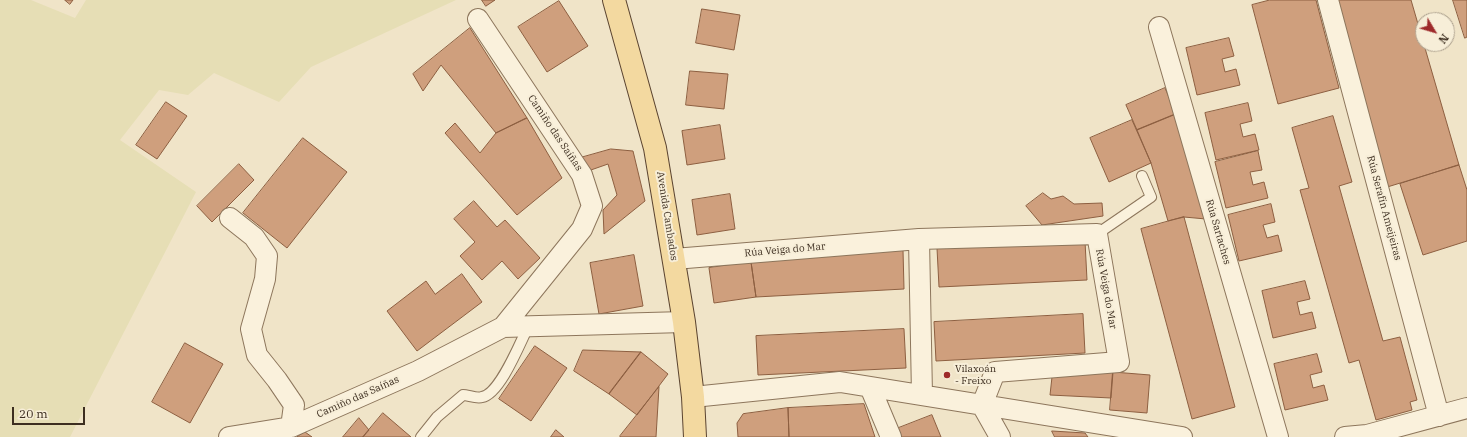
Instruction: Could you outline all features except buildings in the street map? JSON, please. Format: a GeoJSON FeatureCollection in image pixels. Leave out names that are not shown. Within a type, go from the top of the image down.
{"type":"FeatureCollection","features":[{"type":"Feature","properties":{"kind":"main road","name":"Avenida Cambados"},"geometry":{"type":"LineString","coordinates":[[614,0],[655,148],[684,322],[693,397],[695,437]]}},
{"type":"Feature","properties":{"kind":"street","name":"Rúa Serafín Ameijeiras"},"geometry":{"type":"LineString","coordinates":[[1328,0],[1439,416]]}},
{"type":"Feature","properties":{"kind":"street","name":"Camiño das Saíñas"},"geometry":{"type":"LineString","coordinates":[[229,437],[291,427],[418,371],[502,327],[582,229],[592,206],[582,175],[478,19]]}},
{"type":"Feature","properties":{"kind":"street","name":"Rúa Sartaches"},"geometry":{"type":"LineString","coordinates":[[1159,27],[1278,437]]}},
{"type":"Feature","properties":{"kind":"street"},"geometry":{"type":"LineString","coordinates":[[230,218],[254,237],[267,256],[265,279],[251,328],[257,355],[277,380],[294,405],[291,427]]}},
{"type":"Feature","properties":{"kind":"street","name":"Rúa Veiga do Mar"},"geometry":{"type":"LineString","coordinates":[[674,259],[919,239],[1096,234],[1119,362],[995,372],[982,405]]}},
{"type":"Feature","properties":{"kind":"street"},"geometry":{"type":"LineString","coordinates":[[919,239],[922,395]]}},
{"type":"Feature","properties":{"kind":"street","name":"Camiño das Saíñas"},"geometry":{"type":"LineString","coordinates":[[502,327],[684,322]]}},
{"type":"Feature","properties":{"kind":"street"},"geometry":{"type":"LineString","coordinates":[[693,397],[840,382],[1182,437]]}},
{"type":"Feature","properties":{"kind":"street"},"geometry":{"type":"LineString","coordinates":[[870,387],[891,437]]}},
{"type":"Feature","properties":{"kind":"street"},"geometry":{"type":"LineString","coordinates":[[982,405],[1000,437]]}},
{"type":"Feature","properties":{"kind":"street"},"geometry":{"type":"LineString","coordinates":[[1345,437],[1367,435],[1467,408]]}},
{"type":"Feature","properties":{"kind":"lane"},"geometry":{"type":"LineString","coordinates":[[1096,234],[1151,197],[1142,176]]}},
{"type":"Feature","properties":{"kind":"lane"},"geometry":{"type":"LineString","coordinates":[[421,437],[437,418],[463,395],[482,398],[492,392],[508,368],[528,327]]}},
{"type":"Feature","properties":{"kind":"shaded area"},"geometry":{"type":"Polygon","coordinates":[[[0,0],[31,0],[75,18],[86,0],[456,0],[311,67],[279,102],[214,73],[188,95],[159,90],[120,140],[196,192],[70,437],[0,437],[0,0]]]}},
{"type":"Feature","properties":{"kind":"place","name":"Vilaxoán - Freixo"},"geometry":{"type":"Point","coordinates":[947,375]}}]}
